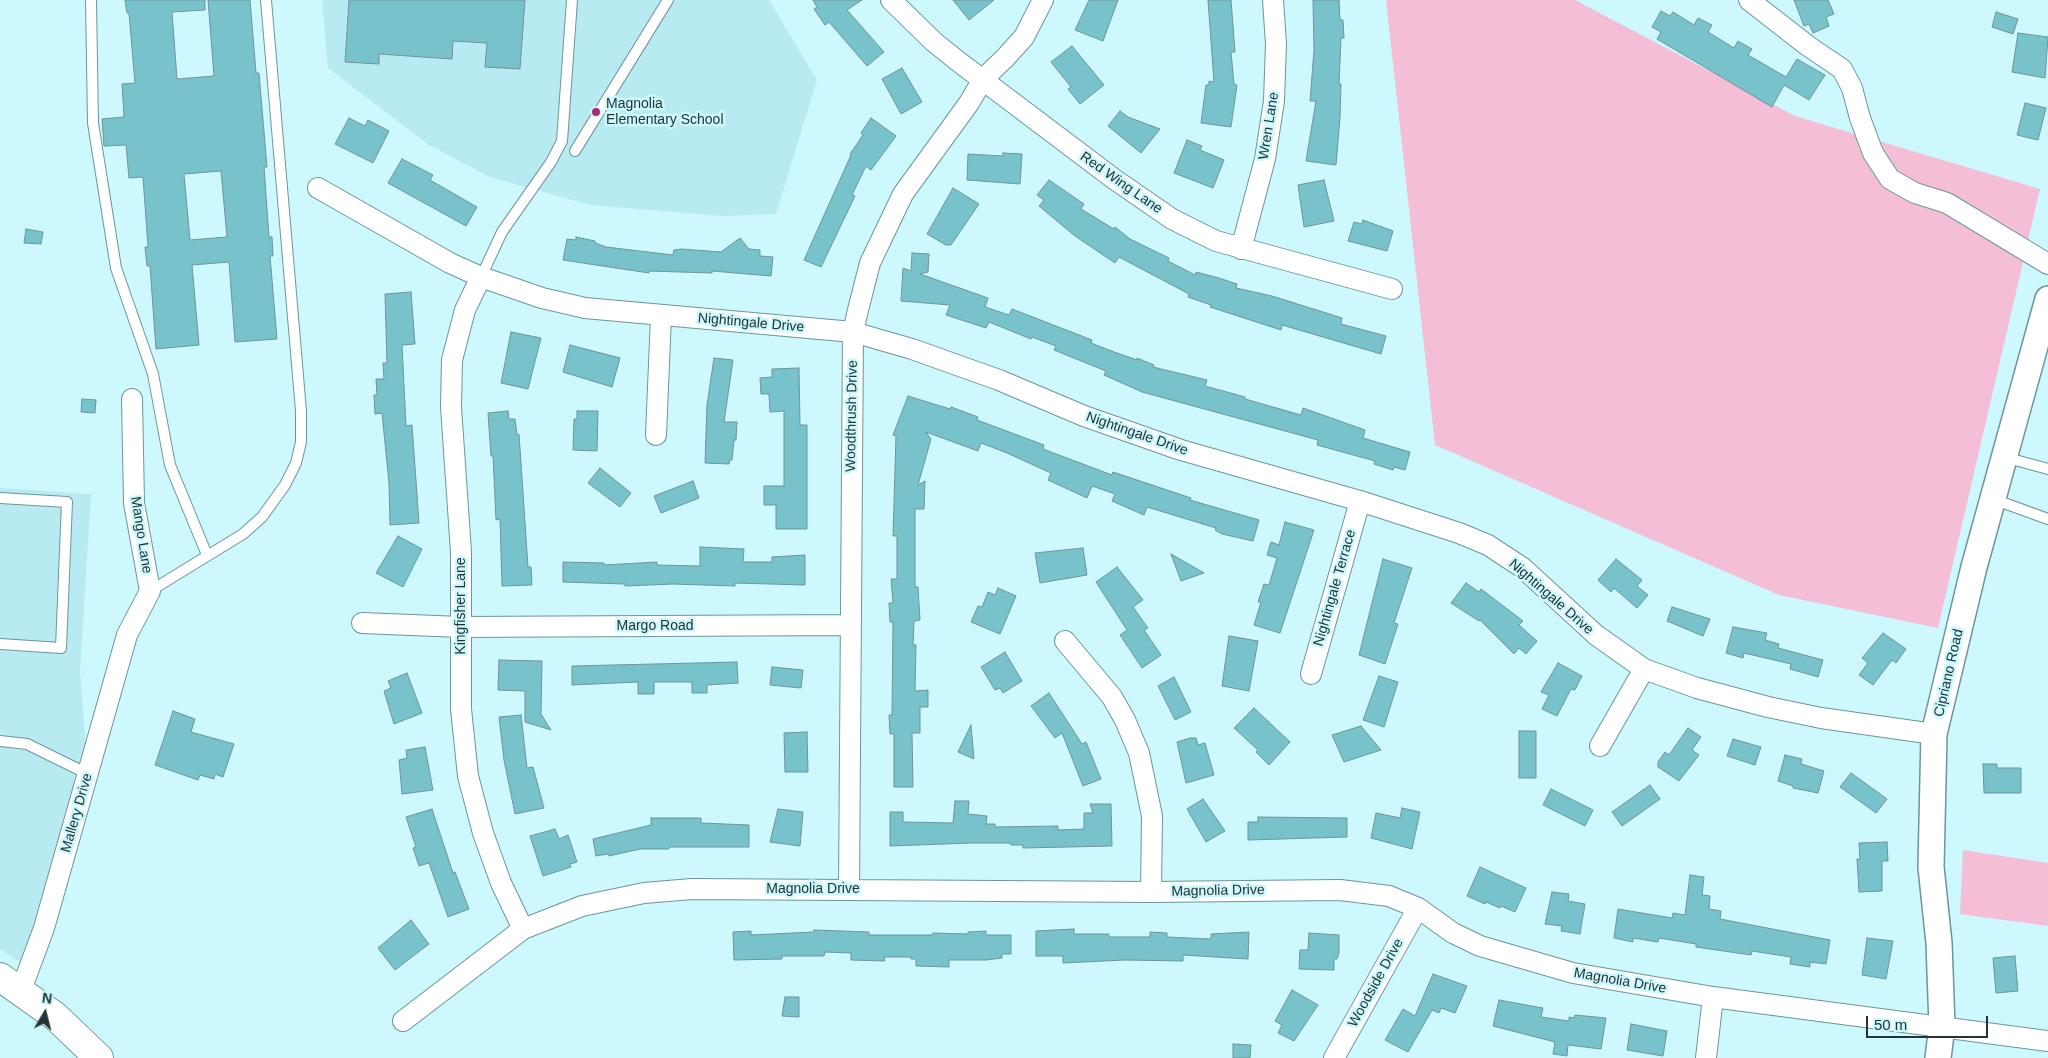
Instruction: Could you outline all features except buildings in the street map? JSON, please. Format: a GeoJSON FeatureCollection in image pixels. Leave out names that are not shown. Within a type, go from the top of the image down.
{"type":"FeatureCollection","features":[{"type":"Feature","properties":{"kind":"main road"},"geometry":{"type":"LineString","coordinates":[[11,983],[55,1016],[99,1058]]}},
{"type":"Feature","properties":{"kind":"street","name":"Red Wing Lane"},"geometry":{"type":"LineString","coordinates":[[891,0],[934,42],[1114,180],[1172,219],[1216,241],[1392,289]]}},
{"type":"Feature","properties":{"kind":"street","name":"Woodthrush Drive"},"geometry":{"type":"LineString","coordinates":[[850,889],[853,332],[870,263],[903,194],[969,102],[983,79],[1024,36],[1043,0]]}},
{"type":"Feature","properties":{"kind":"street","name":"Wren Lane"},"geometry":{"type":"LineString","coordinates":[[1241,248],[1265,159],[1274,101],[1276,44],[1273,0]]}},
{"type":"Feature","properties":{"kind":"street"},"geometry":{"type":"LineString","coordinates":[[1749,0],[1808,46],[1842,69],[1852,88],[1860,118],[1873,153],[1890,179],[1915,193],[1947,203],[2048,264]]}},
{"type":"Feature","properties":{"kind":"street","name":"Nightingale Drive"},"geometry":{"type":"LineString","coordinates":[[318,188],[450,263],[481,277],[542,298],[585,308],[853,332],[912,349],[999,380],[1084,416],[1181,450],[1360,501],[1459,533],[1488,545],[1523,568],[1596,635],[1644,670],[1697,688],[1768,707],[1829,720],[1934,734]]}},
{"type":"Feature","properties":{"kind":"street","name":"Kingfisher Lane"},"geometry":{"type":"LineString","coordinates":[[481,277],[465,310],[452,360],[451,407],[461,552],[461,709],[468,776],[492,862],[523,930]]}},
{"type":"Feature","properties":{"kind":"street","name":"Cipriano Road"},"geometry":{"type":"LineString","coordinates":[[1938,1058],[1942,1026],[1939,943],[1931,867],[1934,734],[2003,456],[2048,299]]}},
{"type":"Feature","properties":{"kind":"street"},"geometry":{"type":"LineString","coordinates":[[656,435],[661,316]]}},
{"type":"Feature","properties":{"kind":"street","name":"Mango Lane"},"geometry":{"type":"LineString","coordinates":[[127,635],[150,591],[134,503],[132,399]]}},
{"type":"Feature","properties":{"kind":"street","name":"Nightingale Terrace"},"geometry":{"type":"LineString","coordinates":[[1311,674],[1360,501]]}},
{"type":"Feature","properties":{"kind":"street","name":"Margo Road"},"geometry":{"type":"LineString","coordinates":[[362,623],[461,627],[850,625]]}},
{"type":"Feature","properties":{"kind":"street","name":"Mallery Drive"},"geometry":{"type":"LineString","coordinates":[[11,983],[44,928],[127,635]]}},
{"type":"Feature","properties":{"kind":"street"},"geometry":{"type":"LineString","coordinates":[[1065,641],[1112,697],[1125,720],[1138,753],[1152,816],[1152,892]]}},
{"type":"Feature","properties":{"kind":"street"},"geometry":{"type":"LineString","coordinates":[[1600,746],[1644,670]]}},
{"type":"Feature","properties":{"kind":"street","name":"Magnolia Drive"},"geometry":{"type":"LineString","coordinates":[[403,1022],[523,930],[582,906],[644,893],[692,889],[1152,892],[1360,891],[1389,896],[1418,908],[1452,933],[1480,946],[1546,967],[1713,997],[2048,1041]]}},
{"type":"Feature","properties":{"kind":"street","name":"Woodside Drive"},"geometry":{"type":"LineString","coordinates":[[1334,1058],[1418,908]]}},
{"type":"Feature","properties":{"kind":"street"},"geometry":{"type":"LineString","coordinates":[[1706,1058],[1713,997]]}},
{"type":"Feature","properties":{"kind":"lane"},"geometry":{"type":"LineString","coordinates":[[91,0],[93,123],[116,268],[153,374],[170,465],[207,555]]}},
{"type":"Feature","properties":{"kind":"lane"},"geometry":{"type":"LineString","coordinates":[[150,591],[243,534],[276,501],[296,464],[300,442],[301,411],[266,0]]}},
{"type":"Feature","properties":{"kind":"lane"},"geometry":{"type":"LineString","coordinates":[[481,277],[502,232],[551,162],[562,141],[572,0]]}},
{"type":"Feature","properties":{"kind":"lane"},"geometry":{"type":"LineString","coordinates":[[575,151],[668,0]]}},
{"type":"Feature","properties":{"kind":"lane"},"geometry":{"type":"LineString","coordinates":[[2003,456],[2048,469]]}},
{"type":"Feature","properties":{"kind":"lane"},"geometry":{"type":"LineString","coordinates":[[0,498],[67,502],[61,648],[0,644]]}},
{"type":"Feature","properties":{"kind":"lane"},"geometry":{"type":"LineString","coordinates":[[1992,499],[2048,519]]}},
{"type":"Feature","properties":{"kind":"lane"},"geometry":{"type":"LineString","coordinates":[[0,741],[27,744],[88,774]]}},
{"type":"Feature","properties":{"kind":"shaded area","name":"Magnolia Elementary School"},"geometry":{"type":"Polygon","coordinates":[[[322,0],[769,0],[817,80],[776,214],[722,216],[590,205],[490,177],[429,145],[328,68],[322,0]]]}},
{"type":"Feature","properties":{"kind":"shaded area"},"geometry":{"type":"Polygon","coordinates":[[[1386,0],[1575,0],[1795,116],[2040,189],[1938,628],[1779,595],[1435,445],[1386,0]]]}},
{"type":"Feature","properties":{"kind":"shaded area"},"geometry":{"type":"Polygon","coordinates":[[[0,488],[91,494],[80,672],[88,774],[29,968],[0,949],[0,488]]]}},
{"type":"Feature","properties":{"kind":"shaded area"},"geometry":{"type":"Polygon","coordinates":[[[1963,850],[2048,863],[2048,926],[1960,914],[1963,850]]]}},
{"type":"Feature","properties":{"kind":"place","name":"Magnolia Elementary School"},"geometry":{"type":"Point","coordinates":[596,112]}}]}
